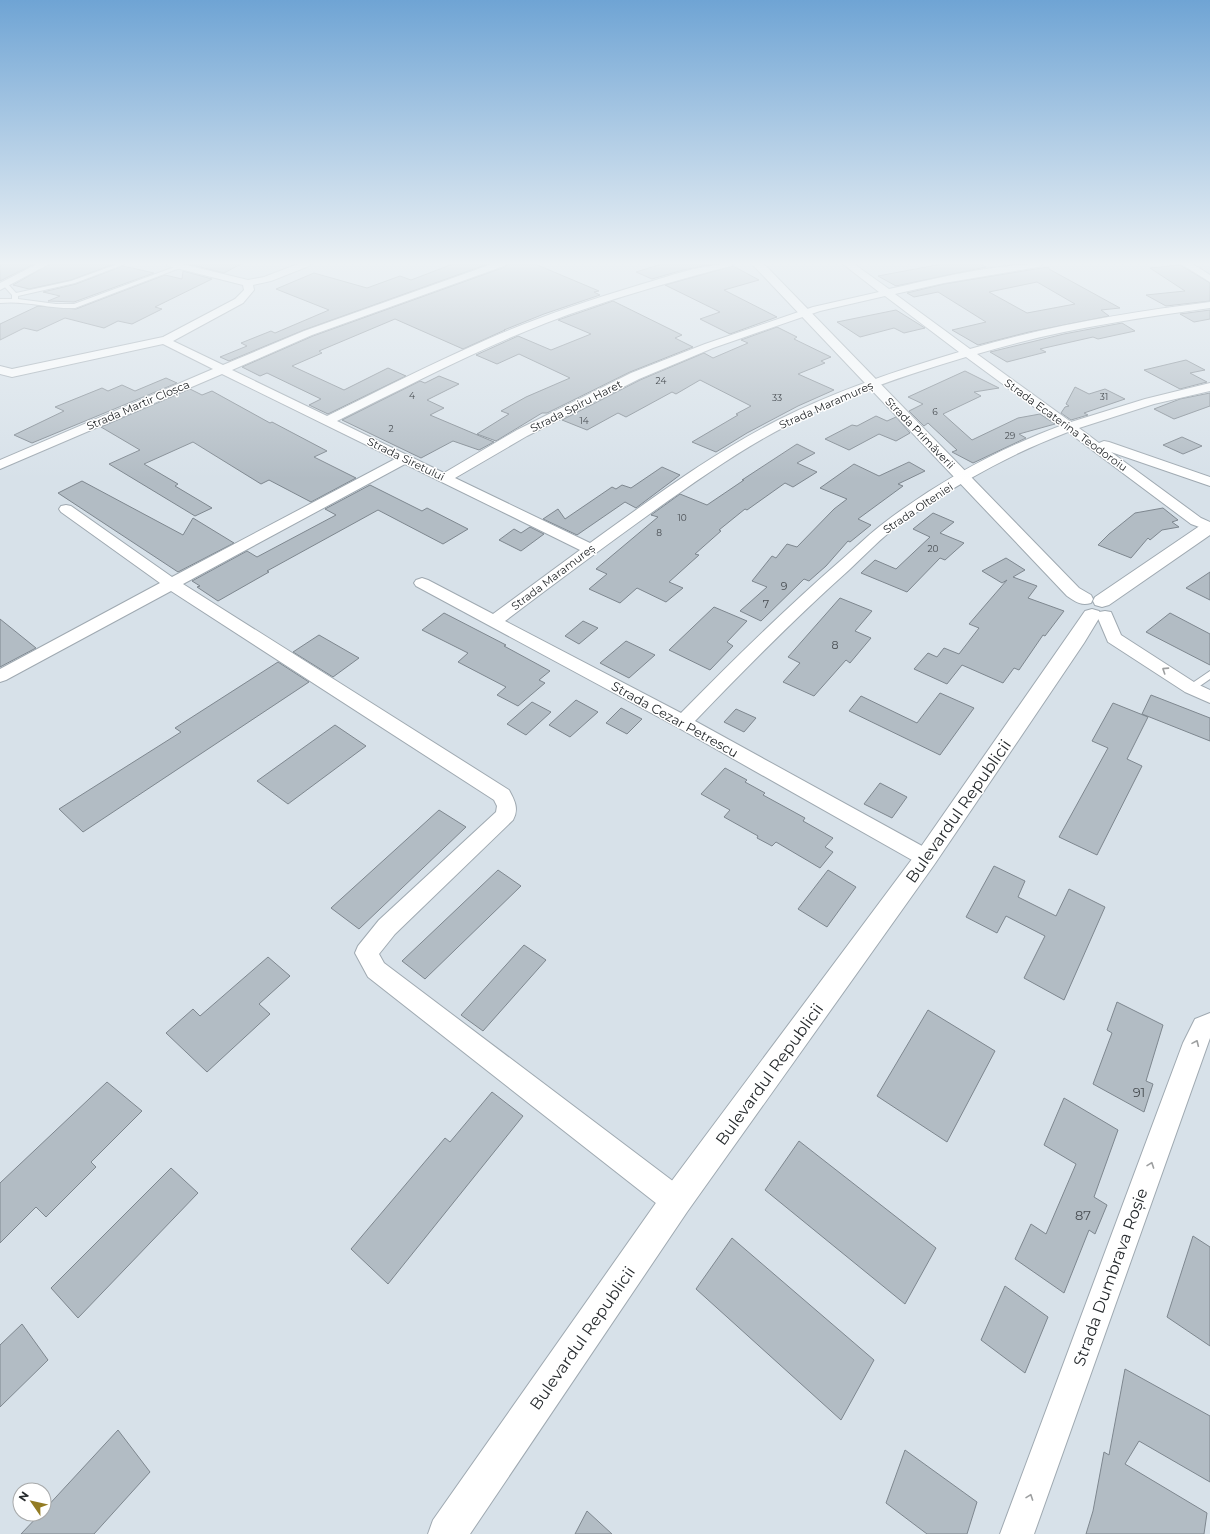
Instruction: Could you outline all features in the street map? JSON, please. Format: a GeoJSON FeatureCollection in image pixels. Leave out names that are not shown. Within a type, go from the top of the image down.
{"type":"FeatureCollection","features":[{"type":"Feature","properties":{"kind":"main road","name":"Strada Primăverii"},"geometry":{"type":"LineString","coordinates":[[828,336],[1073,592],[1096,608]]}},
{"type":"Feature","properties":{"kind":"main road","name":"Bulevardul Republicii"},"geometry":{"type":"LineString","coordinates":[[447,1534],[676,1201],[926,858],[1077,639],[1096,608],[1209,527]]}},
{"type":"Feature","properties":{"kind":"street"},"geometry":{"type":"LineString","coordinates":[[0,379],[12,373],[167,340],[173,336]]}},
{"type":"Feature","properties":{"kind":"street","name":"Strada Martir Cloșca"},"geometry":{"type":"LineString","coordinates":[[0,465],[222,369],[306,336]]}},
{"type":"Feature","properties":{"kind":"street"},"geometry":{"type":"LineString","coordinates":[[328,420],[460,356],[507,336]]}},
{"type":"Feature","properties":{"kind":"street","name":"Strada Spiru Haret"},"geometry":{"type":"LineString","coordinates":[[445,478],[522,433],[635,376],[709,346],[740,336]]}},
{"type":"Feature","properties":{"kind":"street","name":"Strada Ecaterina Teodoroiu"},"geometry":{"type":"LineString","coordinates":[[946,336],[1196,520],[1209,527]]}},
{"type":"Feature","properties":{"kind":"street","name":"Strada Maramureș"},"geometry":{"type":"LineString","coordinates":[[494,621],[692,477],[744,444],[802,413],[873,383],[968,352],[1031,336]]}},
{"type":"Feature","properties":{"kind":"street","name":"Strada Siretului"},"geometry":{"type":"LineString","coordinates":[[167,340],[171,346],[328,420],[590,550]]}},
{"type":"Feature","properties":{"kind":"street"},"geometry":{"type":"LineString","coordinates":[[0,370],[12,373]]}},
{"type":"Feature","properties":{"kind":"street","name":"Strada Olteniei"},"geometry":{"type":"LineString","coordinates":[[683,722],[805,600],[891,525],[963,478],[1029,444],[1070,428],[1126,408],[1180,393],[1210,387]]}},
{"type":"Feature","properties":{"kind":"street"},"geometry":{"type":"LineString","coordinates":[[1085,439],[1210,482]]}},
{"type":"Feature","properties":{"kind":"street"},"geometry":{"type":"LineString","coordinates":[[0,676],[404,459]]}},
{"type":"Feature","properties":{"kind":"street"},"geometry":{"type":"LineString","coordinates":[[1137,477],[1163,466]]}},
{"type":"Feature","properties":{"kind":"street"},"geometry":{"type":"LineString","coordinates":[[66,509],[171,584],[502,795],[507,806],[506,815],[387,927],[366,953],[376,970],[676,1201]]}},
{"type":"Feature","properties":{"kind":"street","name":"Strada Cezar Petrescu"},"geometry":{"type":"LineString","coordinates":[[422,583],[683,722],[926,858]]}},
{"type":"Feature","properties":{"kind":"street"},"geometry":{"type":"LineString","coordinates":[[1096,608],[1114,638],[1191,688],[1210,697]]}},
{"type":"Feature","properties":{"kind":"street","name":"Strada Dumbrava Roșie"},"geometry":{"type":"LineString","coordinates":[[1017,1534],[1196,1043],[1203,1027],[1210,1024]]}},
{"type":"Feature","properties":{"kind":"lane"},"geometry":{"type":"LineString","coordinates":[[1191,688],[1210,674]]}},
{"type":"Feature","properties":{"kind":"building"},"geometry":{"type":"Polygon","coordinates":[[[0,336],[9,336],[0,340],[0,336]]]}},
{"type":"Feature","properties":{"kind":"building"},"geometry":{"type":"Polygon","coordinates":[[[260,336],[290,336],[229,361],[220,357],[247,346],[241,343],[260,336]]]}},
{"type":"Feature","properties":{"kind":"building"},"geometry":{"type":"Polygon","coordinates":[[[313,336],[356,336],[319,351],[322,353],[292,366],[344,390],[388,368],[406,376],[328,414],[309,405],[321,399],[267,373],[260,376],[242,367],[313,336]]]}},
{"type":"Feature","properties":{"kind":"building"},"geometry":{"type":"Polygon","coordinates":[[[433,336],[493,336],[463,349],[433,336]]]}},
{"type":"Feature","properties":{"kind":"building"},"geometry":{"type":"Polygon","coordinates":[[[518,336],[551,350],[587,336],[681,336],[675,338],[693,347],[630,372],[547,413],[542,413],[496,441],[477,434],[509,414],[501,411],[526,397],[570,378],[519,354],[497,364],[476,355],[518,336]]]}},
{"type":"Feature","properties":{"kind":"building"},"geometry":{"type":"Polygon","coordinates":[[[753,336],[794,336],[797,337],[794,339],[831,357],[821,361],[825,363],[798,374],[834,390],[798,406],[747,433],[716,452],[692,442],[751,406],[700,380],[676,394],[672,392],[626,417],[618,413],[587,430],[562,420],[640,380],[704,353],[713,358],[748,343],[741,340],[753,336]]]}},
{"type":"Feature","properties":{"kind":"building"},"geometry":{"type":"Polygon","coordinates":[[[962,336],[1015,336],[978,345],[962,336]]]}},
{"type":"Feature","properties":{"kind":"building"},"geometry":{"type":"Polygon","coordinates":[[[1057,336],[1114,336],[1098,339],[1093,337],[1040,349],[1046,352],[1007,362],[990,352],[1057,336]]]}},
{"type":"Feature","properties":{"kind":"building"},"geometry":{"type":"Polygon","coordinates":[[[1186,360],[1205,370],[1190,373],[1207,382],[1180,389],[1144,370],[1186,360]]]}},
{"type":"Feature","properties":{"kind":"building"},"geometry":{"type":"Polygon","coordinates":[[[965,371],[999,388],[974,392],[981,396],[943,414],[972,440],[1018,418],[1040,414],[1055,424],[1019,434],[1026,438],[973,463],[952,452],[957,450],[928,423],[924,426],[909,411],[923,404],[908,397],[965,371]]]}},
{"type":"Feature","properties":{"kind":"building"},"geometry":{"type":"Polygon","coordinates":[[[439,376],[459,384],[427,400],[444,408],[430,415],[494,442],[479,450],[453,441],[421,458],[342,420],[420,381],[425,383],[439,376]]]}},
{"type":"Feature","properties":{"kind":"building"},"geometry":{"type":"Polygon","coordinates":[[[166,378],[177,383],[32,443],[14,435],[64,411],[55,407],[102,388],[108,391],[122,385],[135,391],[166,378]]]}},
{"type":"Feature","properties":{"kind":"building"},"geometry":{"type":"Polygon","coordinates":[[[1075,387],[1089,394],[1105,389],[1125,399],[1084,413],[1088,415],[1071,420],[1061,413],[1065,407],[1069,406],[1066,404],[1075,387]]]}},
{"type":"Feature","properties":{"kind":"building"},"geometry":{"type":"Polygon","coordinates":[[[190,389],[202,395],[212,391],[270,423],[272,422],[327,451],[314,457],[356,478],[311,502],[269,480],[261,484],[193,442],[144,464],[178,484],[175,486],[212,508],[195,516],[109,464],[140,450],[101,427],[190,389]]]}},
{"type":"Feature","properties":{"kind":"building"},"geometry":{"type":"Polygon","coordinates":[[[1210,393],[1210,406],[1174,419],[1154,409],[1180,399],[1210,393]]]}},
{"type":"Feature","properties":{"kind":"building"},"geometry":{"type":"Polygon","coordinates":[[[876,416],[887,421],[896,417],[910,433],[896,441],[879,434],[849,450],[825,439],[852,425],[857,426],[876,416]]]}},
{"type":"Feature","properties":{"kind":"building"},"geometry":{"type":"Polygon","coordinates":[[[1182,437],[1202,446],[1183,454],[1163,445],[1182,437]]]}},
{"type":"Feature","properties":{"kind":"building"},"geometry":{"type":"Polygon","coordinates":[[[797,444],[815,453],[797,463],[817,472],[793,487],[785,483],[747,510],[745,509],[719,530],[721,531],[695,554],[699,555],[669,582],[683,588],[666,602],[637,588],[620,603],[589,589],[607,574],[596,569],[658,517],[651,515],[680,494],[707,505],[797,444]]]}},
{"type":"Feature","properties":{"kind":"building"},"geometry":{"type":"Polygon","coordinates":[[[909,462],[925,471],[898,484],[903,486],[858,519],[871,525],[850,542],[848,541],[826,566],[809,581],[804,579],[761,621],[740,611],[767,587],[752,581],[772,556],[776,558],[787,544],[797,547],[834,509],[847,499],[820,488],[854,464],[879,476],[909,462]]]}},
{"type":"Feature","properties":{"kind":"building"},"geometry":{"type":"Polygon","coordinates":[[[662,467],[680,475],[636,508],[625,502],[577,535],[543,519],[558,509],[565,519],[612,487],[616,489],[622,485],[631,488],[662,467]]]}},
{"type":"Feature","properties":{"kind":"building"},"geometry":{"type":"Polygon","coordinates":[[[82,481],[183,535],[193,518],[234,543],[178,572],[58,493],[82,481]]]}},
{"type":"Feature","properties":{"kind":"building"},"geometry":{"type":"Polygon","coordinates":[[[370,485],[422,511],[427,508],[468,529],[443,544],[378,510],[267,571],[269,572],[218,601],[197,587],[200,586],[192,581],[247,551],[257,557],[336,515],[325,509],[370,485]]]}},
{"type":"Feature","properties":{"kind":"building"},"geometry":{"type":"Polygon","coordinates":[[[1163,508],[1178,520],[1172,522],[1179,527],[1162,530],[1150,540],[1148,538],[1131,558],[1098,545],[1135,513],[1163,508]]]}},
{"type":"Feature","properties":{"kind":"building"},"geometry":{"type":"Polygon","coordinates":[[[933,513],[954,522],[940,533],[964,543],[945,560],[940,558],[907,592],[861,573],[875,560],[896,569],[930,537],[913,529],[933,513]]]}},
{"type":"Feature","properties":{"kind":"building"},"geometry":{"type":"Polygon","coordinates":[[[530,527],[544,534],[521,551],[499,540],[514,529],[521,533],[530,527]]]}},
{"type":"Feature","properties":{"kind":"building"},"geometry":{"type":"Polygon","coordinates":[[[1006,558],[1025,570],[1013,577],[1037,586],[1028,598],[1064,611],[1045,636],[1043,635],[1019,670],[1014,668],[1003,683],[962,665],[947,684],[914,669],[928,653],[937,657],[944,648],[959,654],[979,628],[969,624],[1007,580],[1002,583],[982,571],[1006,558]]]}},
{"type":"Feature","properties":{"kind":"building"},"geometry":{"type":"Polygon","coordinates":[[[1210,572],[1210,600],[1186,588],[1210,572]]]}},
{"type":"Feature","properties":{"kind":"building"},"geometry":{"type":"Polygon","coordinates":[[[840,598],[872,611],[855,631],[871,638],[850,663],[846,660],[814,696],[783,682],[800,663],[788,657],[840,598]]]}},
{"type":"Feature","properties":{"kind":"building"},"geometry":{"type":"Polygon","coordinates":[[[714,607],[747,621],[727,642],[733,646],[710,670],[669,650],[714,607]]]}},
{"type":"Feature","properties":{"kind":"building"},"geometry":{"type":"Polygon","coordinates":[[[444,613],[506,645],[504,646],[550,671],[539,680],[545,683],[518,706],[497,695],[506,687],[458,662],[468,653],[422,630],[444,613]]]}},
{"type":"Feature","properties":{"kind":"building"},"geometry":{"type":"Polygon","coordinates":[[[1170,613],[1210,634],[1210,665],[1146,632],[1170,613]]]}},
{"type":"Feature","properties":{"kind":"building"},"geometry":{"type":"Polygon","coordinates":[[[0,619],[36,648],[0,667],[0,619]]]}},
{"type":"Feature","properties":{"kind":"building"},"geometry":{"type":"Polygon","coordinates":[[[583,621],[598,628],[579,644],[565,636],[583,621]]]}},
{"type":"Feature","properties":{"kind":"building"},"geometry":{"type":"Polygon","coordinates":[[[319,635],[359,658],[333,677],[293,652],[319,635]]]}},
{"type":"Feature","properties":{"kind":"building"},"geometry":{"type":"Polygon","coordinates":[[[626,641],[655,655],[629,678],[600,663],[626,641]]]}},
{"type":"Feature","properties":{"kind":"building"},"geometry":{"type":"Polygon","coordinates":[[[278,662],[309,682],[83,832],[59,809],[181,732],[175,728],[278,662]]]}},
{"type":"Feature","properties":{"kind":"building"},"geometry":{"type":"Polygon","coordinates":[[[940,693],[974,708],[940,755],[849,711],[861,696],[917,723],[940,693]]]}},
{"type":"Feature","properties":{"kind":"building"},"geometry":{"type":"Polygon","coordinates":[[[1151,695],[1210,718],[1210,741],[1142,714],[1151,695]]]}},
{"type":"Feature","properties":{"kind":"building"},"geometry":{"type":"Polygon","coordinates":[[[576,700],[598,712],[570,737],[549,725],[576,700]]]}},
{"type":"Feature","properties":{"kind":"building"},"geometry":{"type":"Polygon","coordinates":[[[532,702],[551,712],[526,735],[507,724],[532,702]]]}},
{"type":"Feature","properties":{"kind":"building"},"geometry":{"type":"Polygon","coordinates":[[[1113,703],[1148,717],[1127,759],[1142,766],[1097,855],[1059,837],[1108,748],[1092,741],[1113,703]]]}},
{"type":"Feature","properties":{"kind":"building"},"geometry":{"type":"Polygon","coordinates":[[[621,708],[642,719],[627,734],[606,723],[621,708]]]}},
{"type":"Feature","properties":{"kind":"building"},"geometry":{"type":"Polygon","coordinates":[[[736,709],[756,718],[744,732],[724,722],[736,709]]]}},
{"type":"Feature","properties":{"kind":"building"},"geometry":{"type":"Polygon","coordinates":[[[335,725],[366,746],[288,804],[257,781],[335,725]]]}},
{"type":"Feature","properties":{"kind":"building"},"geometry":{"type":"Polygon","coordinates":[[[725,768],[747,780],[745,782],[765,793],[763,795],[805,818],[803,821],[833,838],[825,847],[833,852],[820,868],[776,842],[772,846],[757,838],[758,836],[724,817],[730,810],[701,794],[725,768]]]}},
{"type":"Feature","properties":{"kind":"building"},"geometry":{"type":"Polygon","coordinates":[[[880,783],[907,797],[892,818],[864,804],[880,783]]]}},
{"type":"Feature","properties":{"kind":"building"},"geometry":{"type":"Polygon","coordinates":[[[439,810],[466,827],[359,929],[331,908],[439,810]]]}},
{"type":"Feature","properties":{"kind":"building"},"geometry":{"type":"Polygon","coordinates":[[[994,866],[1025,881],[1018,897],[1056,916],[1069,889],[1105,907],[1064,1000],[1024,978],[1045,936],[1006,916],[997,933],[966,917],[994,866]]]}},
{"type":"Feature","properties":{"kind":"building"},"geometry":{"type":"Polygon","coordinates":[[[498,870],[521,886],[425,979],[402,961],[498,870]]]}},
{"type":"Feature","properties":{"kind":"building"},"geometry":{"type":"Polygon","coordinates":[[[828,870],[856,887],[827,927],[798,909],[828,870]]]}},
{"type":"Feature","properties":{"kind":"building"},"geometry":{"type":"Polygon","coordinates":[[[524,945],[546,960],[483,1031],[461,1015],[524,945]]]}},
{"type":"Feature","properties":{"kind":"building"},"geometry":{"type":"Polygon","coordinates":[[[268,957],[290,976],[259,1004],[270,1014],[207,1072],[166,1033],[193,1009],[200,1016],[268,957]]]}},
{"type":"Feature","properties":{"kind":"building"},"geometry":{"type":"Polygon","coordinates":[[[1117,1002],[1163,1025],[1146,1081],[1153,1084],[1144,1112],[1093,1084],[1112,1033],[1107,1030],[1117,1002]]]}},
{"type":"Feature","properties":{"kind":"building"},"geometry":{"type":"Polygon","coordinates":[[[928,1010],[995,1051],[947,1142],[877,1096],[928,1010]]]}},
{"type":"Feature","properties":{"kind":"building"},"geometry":{"type":"Polygon","coordinates":[[[107,1082],[142,1111],[91,1162],[96,1167],[46,1217],[36,1207],[0,1243],[0,1183],[107,1082]]]}},
{"type":"Feature","properties":{"kind":"building"},"geometry":{"type":"Polygon","coordinates":[[[492,1092],[523,1116],[388,1284],[351,1249],[445,1138],[450,1142],[492,1092]]]}},
{"type":"Feature","properties":{"kind":"building"},"geometry":{"type":"Polygon","coordinates":[[[1064,1098],[1118,1130],[1094,1197],[1107,1205],[1095,1234],[1089,1230],[1064,1293],[1015,1259],[1031,1224],[1046,1234],[1076,1164],[1044,1145],[1064,1098]]]}},
{"type":"Feature","properties":{"kind":"building"},"geometry":{"type":"Polygon","coordinates":[[[799,1141],[936,1248],[905,1304],[765,1190],[799,1141]]]}},
{"type":"Feature","properties":{"kind":"building"},"geometry":{"type":"Polygon","coordinates":[[[171,1168],[198,1193],[78,1318],[51,1288],[171,1168]]]}},
{"type":"Feature","properties":{"kind":"building"},"geometry":{"type":"Polygon","coordinates":[[[1193,1236],[1210,1247],[1210,1346],[1167,1317],[1193,1236]]]}},
{"type":"Feature","properties":{"kind":"building"},"geometry":{"type":"Polygon","coordinates":[[[732,1238],[874,1360],[841,1420],[696,1289],[732,1238]]]}},
{"type":"Feature","properties":{"kind":"building"},"geometry":{"type":"Polygon","coordinates":[[[1005,1286],[1048,1317],[1025,1373],[981,1340],[1005,1286]]]}},
{"type":"Feature","properties":{"kind":"building"},"geometry":{"type":"Polygon","coordinates":[[[22,1324],[48,1360],[0,1407],[0,1345],[22,1324]]]}},
{"type":"Feature","properties":{"kind":"building"},"geometry":{"type":"Polygon","coordinates":[[[1125,1369],[1210,1416],[1210,1482],[1139,1441],[1125,1464],[1207,1513],[1204,1534],[1086,1534],[1093,1511],[1104,1452],[1109,1455],[1125,1369]]]}},
{"type":"Feature","properties":{"kind":"building"},"geometry":{"type":"Polygon","coordinates":[[[118,1430],[150,1472],[94,1534],[21,1534],[32,1522],[52,1522],[52,1501],[118,1430]]]}},
{"type":"Feature","properties":{"kind":"building"},"geometry":{"type":"Polygon","coordinates":[[[905,1450],[977,1502],[967,1534],[927,1534],[886,1503],[905,1450]]]}},
{"type":"Feature","properties":{"kind":"building"},"geometry":{"type":"Polygon","coordinates":[[[587,1511],[612,1534],[575,1534],[587,1511]]]}}]}
